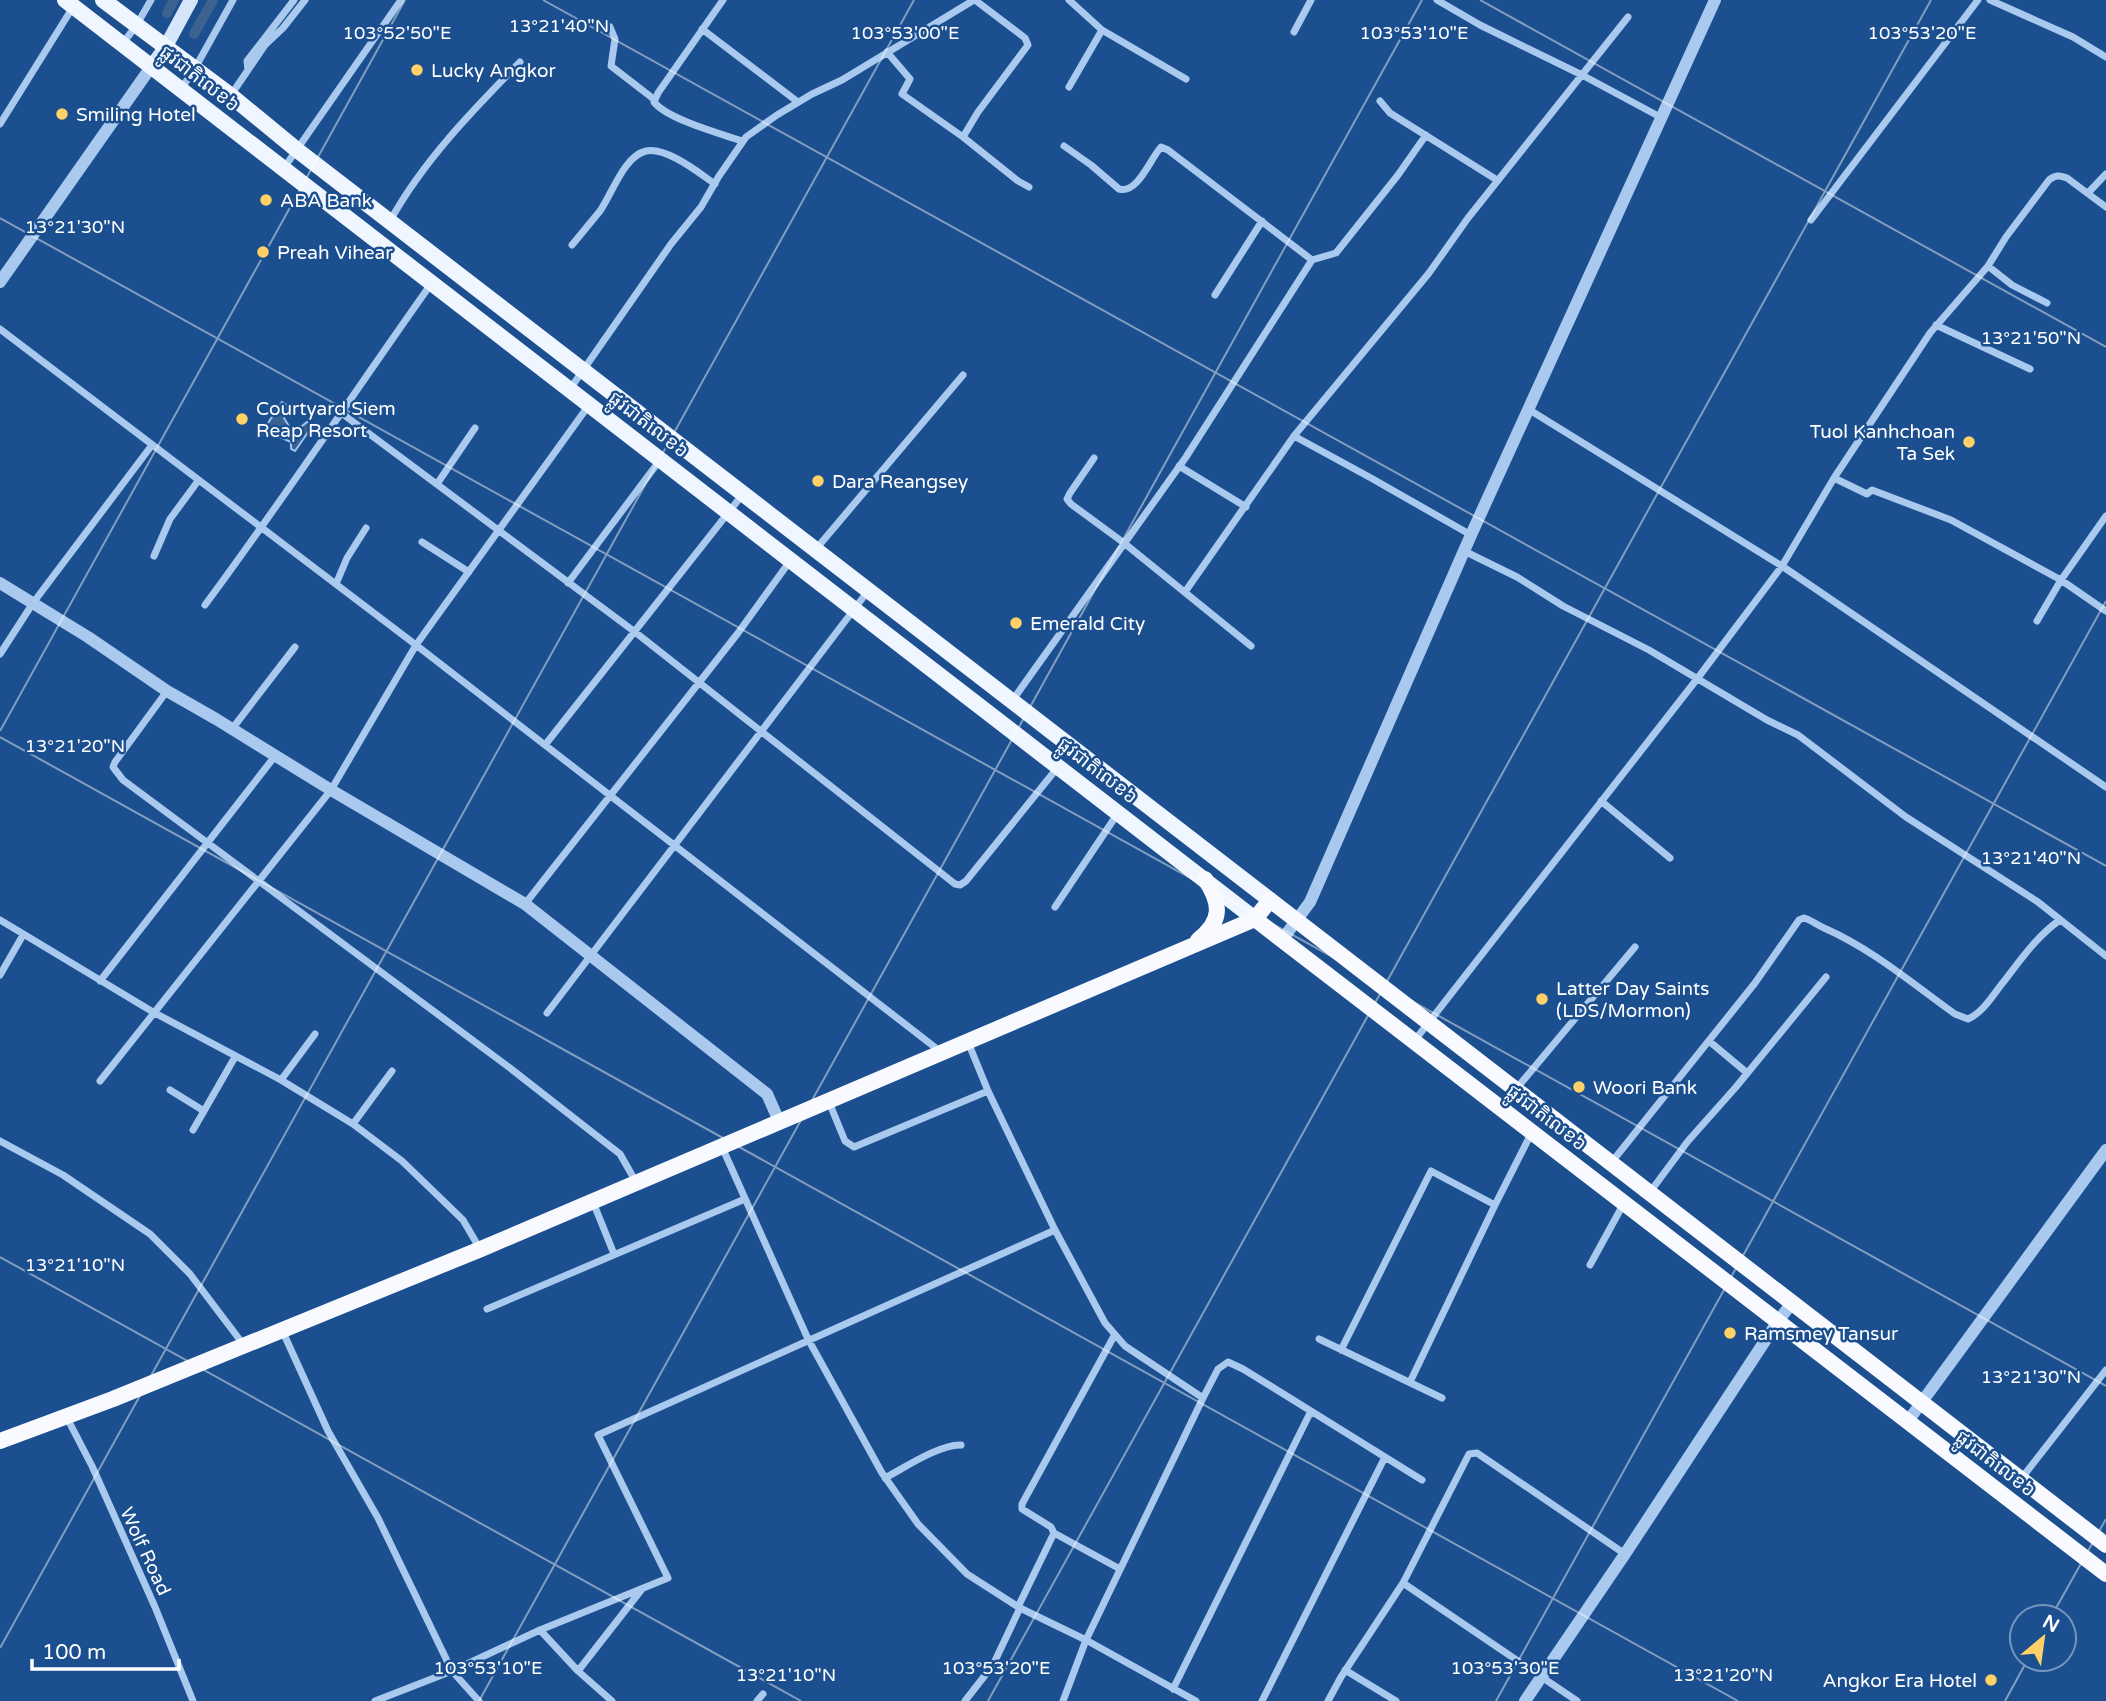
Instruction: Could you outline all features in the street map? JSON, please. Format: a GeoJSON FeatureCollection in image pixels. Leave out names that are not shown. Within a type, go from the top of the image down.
{"type":"FeatureCollection","features":[{"type":"Feature","properties":{"kind":"highway"},"geometry":{"type":"LineString","coordinates":[[1187,948],[1208,932],[1218,910],[1216,895],[1205,879]]}},
{"type":"Feature","properties":{"kind":"highway","name":"ផ្លូវជាតិលេខ៦"},"geometry":{"type":"LineString","coordinates":[[1270,900],[2106,1545]]}},
{"type":"Feature","properties":{"kind":"highway"},"geometry":{"type":"LineString","coordinates":[[0,1441],[123,1395],[593,1202],[1255,919],[1270,900]]}},
{"type":"Feature","properties":{"kind":"highway","name":"ផ្លូវជាតិលេខ៦"},"geometry":{"type":"LineString","coordinates":[[1255,919],[2106,1574]]}},
{"type":"Feature","properties":{"kind":"main road","name":"ផ្លូវជាតិលេខ៦"},"geometry":{"type":"LineString","coordinates":[[103,0],[230,95],[297,150],[1270,900]]}},
{"type":"Feature","properties":{"kind":"main road"},"geometry":{"type":"LineString","coordinates":[[151,67],[165,48],[191,0]]}},
{"type":"Feature","properties":{"kind":"main road","name":"ផ្លូវជាតិលេខ៦"},"geometry":{"type":"LineString","coordinates":[[69,3],[1255,919]]}},
{"type":"Feature","properties":{"kind":"street"},"geometry":{"type":"LineString","coordinates":[[122,44],[151,0]]}},
{"type":"Feature","properties":{"kind":"street"},"geometry":{"type":"LineString","coordinates":[[181,89],[233,0]]}},
{"type":"Feature","properties":{"kind":"street"},"geometry":{"type":"LineString","coordinates":[[248,70],[247,61],[293,0]]}},
{"type":"Feature","properties":{"kind":"street"},"geometry":{"type":"LineString","coordinates":[[230,95],[265,45],[305,0]]}},
{"type":"Feature","properties":{"kind":"street"},"geometry":{"type":"LineString","coordinates":[[284,169],[401,0]]}},
{"type":"Feature","properties":{"kind":"street"},"geometry":{"type":"LineString","coordinates":[[723,0],[655,100],[655,105],[666,112],[743,141]]}},
{"type":"Feature","properties":{"kind":"street"},"geometry":{"type":"LineString","coordinates":[[1069,0],[1102,30],[1186,79]]}},
{"type":"Feature","properties":{"kind":"street"},"geometry":{"type":"LineString","coordinates":[[1294,32],[1311,0]]}},
{"type":"Feature","properties":{"kind":"street"},"geometry":{"type":"LineString","coordinates":[[1437,0],[1480,25],[1662,118]]}},
{"type":"Feature","properties":{"kind":"street"},"geometry":{"type":"LineString","coordinates":[[1282,940],[1310,902],[1471,535],[1715,0]]}},
{"type":"Feature","properties":{"kind":"street"},"geometry":{"type":"LineString","coordinates":[[1811,220],[1978,0]]}},
{"type":"Feature","properties":{"kind":"street"},"geometry":{"type":"LineString","coordinates":[[1990,0],[2073,37],[2106,57]]}},
{"type":"Feature","properties":{"kind":"street"},"geometry":{"type":"LineString","coordinates":[[570,390],[671,244],[701,207],[743,141],[798,102],[842,80],[971,1],[1025,38],[1028,46],[978,112],[963,138]]}},
{"type":"Feature","properties":{"kind":"street"},"geometry":{"type":"LineString","coordinates":[[0,124],[69,3]]}},
{"type":"Feature","properties":{"kind":"street"},"geometry":{"type":"LineString","coordinates":[[1185,592],[1294,436],[1429,273],[1497,180],[1628,17]]}},
{"type":"Feature","properties":{"kind":"street"},"geometry":{"type":"LineString","coordinates":[[610,27],[614,39],[611,66],[655,100]]}},
{"type":"Feature","properties":{"kind":"street"},"geometry":{"type":"LineString","coordinates":[[702,29],[798,102]]}},
{"type":"Feature","properties":{"kind":"street"},"geometry":{"type":"LineString","coordinates":[[1069,87],[1102,30]]}},
{"type":"Feature","properties":{"kind":"street"},"geometry":{"type":"LineString","coordinates":[[887,52],[910,79],[902,94],[1029,187]]}},
{"type":"Feature","properties":{"kind":"street"},"geometry":{"type":"LineString","coordinates":[[390,221],[405,193],[424,168],[520,62]]}},
{"type":"Feature","properties":{"kind":"street"},"geometry":{"type":"LineString","coordinates":[[0,282],[151,67]]}},
{"type":"Feature","properties":{"kind":"street"},"geometry":{"type":"LineString","coordinates":[[1380,101],[1390,113],[1497,180]]}},
{"type":"Feature","properties":{"kind":"street"},"geometry":{"type":"LineString","coordinates":[[1064,146],[1119,189],[1124,190],[1136,184],[1161,147],[1168,150],[1312,260],[1323,259],[1336,253],[1426,135]]}},
{"type":"Feature","properties":{"kind":"street"},"geometry":{"type":"LineString","coordinates":[[572,245],[602,208],[622,172],[633,159],[646,151],[680,160],[715,184]]}},
{"type":"Feature","properties":{"kind":"street"},"geometry":{"type":"LineString","coordinates":[[2088,193],[2106,174]]}},
{"type":"Feature","properties":{"kind":"street"},"geometry":{"type":"LineString","coordinates":[[1414,1041],[1782,566],[1834,478],[1936,325],[1988,266],[2006,237],[2053,177],[2060,175],[2067,178],[2106,207]]}},
{"type":"Feature","properties":{"kind":"street"},"geometry":{"type":"LineString","coordinates":[[1214,295],[1262,221]]}},
{"type":"Feature","properties":{"kind":"street"},"geometry":{"type":"LineString","coordinates":[[1012,701],[1179,466],[1312,260]]}},
{"type":"Feature","properties":{"kind":"street"},"geometry":{"type":"LineString","coordinates":[[1988,266],[2005,281],[2047,303]]}},
{"type":"Feature","properties":{"kind":"street"},"geometry":{"type":"LineString","coordinates":[[205,605],[262,528],[432,283]]}},
{"type":"Feature","properties":{"kind":"street"},"geometry":{"type":"LineString","coordinates":[[1936,325],[2029,369]]}},
{"type":"Feature","properties":{"kind":"street"},"geometry":{"type":"LineString","coordinates":[[0,329],[545,744],[942,1052]]}},
{"type":"Feature","properties":{"kind":"street"},"geometry":{"type":"LineString","coordinates":[[816,550],[963,374]]}},
{"type":"Feature","properties":{"kind":"street"},"geometry":{"type":"LineString","coordinates":[[100,1081],[331,790],[416,645],[590,405]]}},
{"type":"Feature","properties":{"kind":"street"},"geometry":{"type":"LineString","coordinates":[[1528,409],[1782,566],[2106,787]]}},
{"type":"Feature","properties":{"kind":"street"},"geometry":{"type":"LineString","coordinates":[[340,412],[635,632],[955,884],[960,885],[966,881],[1058,766]]}},
{"type":"Feature","properties":{"kind":"street"},"geometry":{"type":"LineString","coordinates":[[438,484],[475,428]]}},
{"type":"Feature","properties":{"kind":"street"},"geometry":{"type":"LineString","coordinates":[[1294,436],[1471,535]]}},
{"type":"Feature","properties":{"kind":"street"},"geometry":{"type":"LineString","coordinates":[[0,654],[33,603],[152,445]]}},
{"type":"Feature","properties":{"kind":"street"},"geometry":{"type":"LineString","coordinates":[[1094,458],[1067,499],[1071,504],[1124,543],[1251,646]]}},
{"type":"Feature","properties":{"kind":"street"},"geometry":{"type":"LineString","coordinates":[[568,583],[660,459]]}},
{"type":"Feature","properties":{"kind":"street"},"geometry":{"type":"LineString","coordinates":[[1179,466],[1245,507]]}},
{"type":"Feature","properties":{"kind":"street"},"geometry":{"type":"LineString","coordinates":[[1834,478],[1867,494],[1872,490],[1951,520],[2061,580],[2106,611]]}},
{"type":"Feature","properties":{"kind":"street"},"geometry":{"type":"LineString","coordinates":[[155,556],[165,528],[198,481]]}},
{"type":"Feature","properties":{"kind":"street"},"geometry":{"type":"LineString","coordinates":[[545,744],[744,494]]}},
{"type":"Feature","properties":{"kind":"street"},"geometry":{"type":"LineString","coordinates":[[2037,621],[2061,580],[2106,516]]}},
{"type":"Feature","properties":{"kind":"street"},"geometry":{"type":"LineString","coordinates":[[336,584],[347,558],[366,528]]}},
{"type":"Feature","properties":{"kind":"street"},"geometry":{"type":"LineString","coordinates":[[422,542],[469,572]]}},
{"type":"Feature","properties":{"kind":"street"},"geometry":{"type":"LineString","coordinates":[[1464,551],[1517,577],[1563,606],[1648,650],[1767,720],[1798,735],[1906,817],[2038,902],[2106,956]]}},
{"type":"Feature","properties":{"kind":"street"},"geometry":{"type":"LineString","coordinates":[[525,904],[738,633],[791,560]]}},
{"type":"Feature","properties":{"kind":"street"},"geometry":{"type":"LineString","coordinates":[[0,583],[88,637],[167,691],[525,904],[766,1094],[779,1121]]}},
{"type":"Feature","properties":{"kind":"street"},"geometry":{"type":"LineString","coordinates":[[547,1013],[869,591]]}},
{"type":"Feature","properties":{"kind":"street"},"geometry":{"type":"LineString","coordinates":[[232,729],[295,647]]}},
{"type":"Feature","properties":{"kind":"street"},"geometry":{"type":"LineString","coordinates":[[167,691],[115,762],[113,767],[123,780],[510,1068],[620,1154],[637,1182]]}},
{"type":"Feature","properties":{"kind":"street"},"geometry":{"type":"LineString","coordinates":[[100,981],[275,756]]}},
{"type":"Feature","properties":{"kind":"street"},"geometry":{"type":"LineString","coordinates":[[1601,801],[1670,858]]}},
{"type":"Feature","properties":{"kind":"street"},"geometry":{"type":"LineString","coordinates":[[1055,907],[1118,812]]}},
{"type":"Feature","properties":{"kind":"street"},"geometry":{"type":"LineString","coordinates":[[1611,1163],[1755,983],[1799,920],[1804,918],[1852,941],[1955,1014],[1968,1019],[1988,1002],[2048,928],[2060,920]]}},
{"type":"Feature","properties":{"kind":"street"},"geometry":{"type":"LineString","coordinates":[[0,920],[153,1012],[281,1080],[354,1124],[402,1161],[463,1220],[481,1249]]}},
{"type":"Feature","properties":{"kind":"street"},"geometry":{"type":"LineString","coordinates":[[0,975],[23,935]]}},
{"type":"Feature","properties":{"kind":"street"},"geometry":{"type":"LineString","coordinates":[[1515,1090],[1635,947]]}},
{"type":"Feature","properties":{"kind":"street"},"geometry":{"type":"LineString","coordinates":[[1650,1193],[1688,1141],[1826,976]]}},
{"type":"Feature","properties":{"kind":"street"},"geometry":{"type":"LineString","coordinates":[[281,1080],[315,1034]]}},
{"type":"Feature","properties":{"kind":"street"},"geometry":{"type":"LineString","coordinates":[[967,1041],[1055,1230],[1105,1323],[1125,1346],[1203,1398]]}},
{"type":"Feature","properties":{"kind":"street"},"geometry":{"type":"LineString","coordinates":[[1709,1041],[1746,1072]]}},
{"type":"Feature","properties":{"kind":"street"},"geometry":{"type":"LineString","coordinates":[[193,1130],[235,1057]]}},
{"type":"Feature","properties":{"kind":"street"},"geometry":{"type":"LineString","coordinates":[[354,1124],[392,1070]]}},
{"type":"Feature","properties":{"kind":"street"},"geometry":{"type":"LineString","coordinates":[[170,1090],[204,1111]]}},
{"type":"Feature","properties":{"kind":"street"},"geometry":{"type":"LineString","coordinates":[[829,1100],[845,1142],[854,1147],[988,1091]]}},
{"type":"Feature","properties":{"kind":"street"},"geometry":{"type":"LineString","coordinates":[[1410,1382],[1533,1132]]}},
{"type":"Feature","properties":{"kind":"street"},"geometry":{"type":"LineString","coordinates":[[0,1141],[62,1175],[150,1234],[190,1274],[244,1345]]}},
{"type":"Feature","properties":{"kind":"street"},"geometry":{"type":"LineString","coordinates":[[722,1146],[808,1339],[885,1478],[918,1524],[952,1560],[1018,1608],[1086,1640],[1196,1701]]}},
{"type":"Feature","properties":{"kind":"street"},"geometry":{"type":"LineString","coordinates":[[1908,1421],[2104,1156]]}},
{"type":"Feature","properties":{"kind":"street"},"geometry":{"type":"LineString","coordinates":[[1341,1350],[1432,1171],[1495,1205]]}},
{"type":"Feature","properties":{"kind":"street"},"geometry":{"type":"LineString","coordinates":[[487,1309],[745,1199]]}},
{"type":"Feature","properties":{"kind":"street"},"geometry":{"type":"LineString","coordinates":[[593,1202],[614,1254]]}},
{"type":"Feature","properties":{"kind":"street"},"geometry":{"type":"LineString","coordinates":[[1590,1265],[1624,1203]]}},
{"type":"Feature","properties":{"kind":"street"},"geometry":{"type":"LineString","coordinates":[[375,1701],[452,1671],[540,1630],[668,1578],[598,1435],[1055,1230]]}},
{"type":"Feature","properties":{"kind":"street"},"geometry":{"type":"LineString","coordinates":[[1525,1701],[1792,1303]]}},
{"type":"Feature","properties":{"kind":"street"},"geometry":{"type":"LineString","coordinates":[[282,1330],[328,1431],[378,1518],[452,1671],[479,1701]]}},
{"type":"Feature","properties":{"kind":"street"},"geometry":{"type":"LineString","coordinates":[[1114,1336],[1021,1507],[1051,1527],[1055,1533],[1120,1569]]}},
{"type":"Feature","properties":{"kind":"street"},"geometry":{"type":"LineString","coordinates":[[1319,1339],[1442,1398]]}},
{"type":"Feature","properties":{"kind":"street"},"geometry":{"type":"LineString","coordinates":[[1063,1701],[1086,1640],[1217,1369],[1228,1362],[1422,1480]]}},
{"type":"Feature","properties":{"kind":"street"},"geometry":{"type":"LineString","coordinates":[[2021,1479],[2106,1370]]}},
{"type":"Feature","properties":{"kind":"street"},"geometry":{"type":"LineString","coordinates":[[1174,1689],[1311,1411]]}},
{"type":"Feature","properties":{"kind":"street","name":"Wolf Road"},"geometry":{"type":"LineString","coordinates":[[66,1416],[92,1466],[118,1530],[155,1607],[193,1701]]}},
{"type":"Feature","properties":{"kind":"street"},"geometry":{"type":"LineString","coordinates":[[885,1478],[942,1449],[961,1446]]}},
{"type":"Feature","properties":{"kind":"street"},"geometry":{"type":"LineString","coordinates":[[1328,1701],[1345,1670],[1403,1583],[1467,1455],[1477,1453],[1625,1554]]}},
{"type":"Feature","properties":{"kind":"street"},"geometry":{"type":"LineString","coordinates":[[1262,1701],[1385,1457]]}},
{"type":"Feature","properties":{"kind":"street"},"geometry":{"type":"LineString","coordinates":[[965,1701],[993,1665],[1055,1533]]}},
{"type":"Feature","properties":{"kind":"street"},"geometry":{"type":"LineString","coordinates":[[1403,1583],[1577,1701]]}},
{"type":"Feature","properties":{"kind":"street"},"geometry":{"type":"LineString","coordinates":[[578,1671],[642,1589]]}},
{"type":"Feature","properties":{"kind":"street"},"geometry":{"type":"LineString","coordinates":[[540,1630],[578,1671],[612,1701]]}},
{"type":"Feature","properties":{"kind":"street"},"geometry":{"type":"LineString","coordinates":[[1345,1670],[1396,1701]]}},
{"type":"Feature","properties":{"kind":"street"},"geometry":{"type":"LineString","coordinates":[[757,1701],[763,1694]]}},
{"type":"Feature","properties":{"kind":"water"},"geometry":{"type":"Polygon","coordinates":[[[282,402],[288,406],[284,418],[290,428],[302,426],[307,422],[311,424],[295,451],[291,449],[291,442],[275,435],[270,434],[268,437],[262,432],[282,402]]]}},
{"type":"Feature","properties":{"kind":"waterway"},"geometry":{"type":"LineString","coordinates":[[167,13],[174,0]]}},
{"type":"Feature","properties":{"kind":"waterway"},"geometry":{"type":"LineString","coordinates":[[194,34],[213,0]]}},
{"type":"Feature","properties":{"kind":"place","name":"Lucky Angkor"},"geometry":{"type":"Point","coordinates":[417,70]}},
{"type":"Feature","properties":{"kind":"place","name":"Smiling Hotel"},"geometry":{"type":"Point","coordinates":[62,114]}},
{"type":"Feature","properties":{"kind":"place","name":"ABA Bank"},"geometry":{"type":"Point","coordinates":[266,200]}},
{"type":"Feature","properties":{"kind":"place","name":"Preah Vihear"},"geometry":{"type":"Point","coordinates":[263,252]}},
{"type":"Feature","properties":{"kind":"place","name":"Courtyard Siem Reap Resort"},"geometry":{"type":"Point","coordinates":[242,419]}},
{"type":"Feature","properties":{"kind":"place","name":"Tuol Kanhchoan Ta Sek"},"geometry":{"type":"Point","coordinates":[1969,442]}},
{"type":"Feature","properties":{"kind":"place","name":"Dara Reangsey"},"geometry":{"type":"Point","coordinates":[818,481]}},
{"type":"Feature","properties":{"kind":"place","name":"Emerald City"},"geometry":{"type":"Point","coordinates":[1016,623]}},
{"type":"Feature","properties":{"kind":"place","name":"Latter Day Saints (LDS/Mormon)"},"geometry":{"type":"Point","coordinates":[1542,999]}},
{"type":"Feature","properties":{"kind":"place","name":"Woori Bank"},"geometry":{"type":"Point","coordinates":[1579,1087]}},
{"type":"Feature","properties":{"kind":"place","name":"Ramsmey Tansur"},"geometry":{"type":"Point","coordinates":[1730,1333]}},
{"type":"Feature","properties":{"kind":"place","name":"Angkor Era Hotel"},"geometry":{"type":"Point","coordinates":[1991,1680]}}]}
